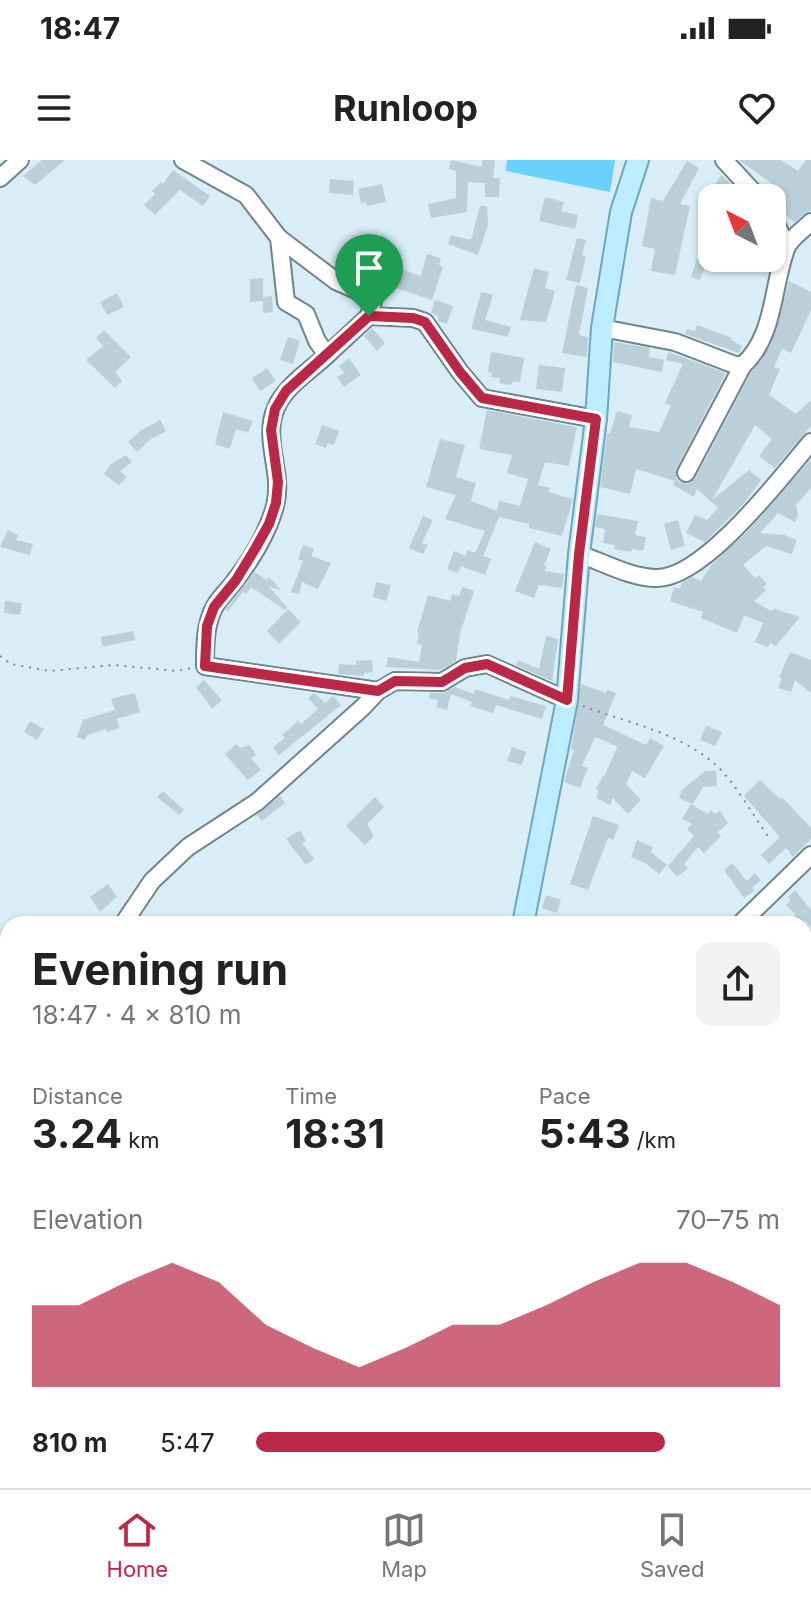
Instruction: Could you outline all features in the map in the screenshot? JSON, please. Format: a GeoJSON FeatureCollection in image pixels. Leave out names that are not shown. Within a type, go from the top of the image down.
{"type":"FeatureCollection","features":[{"type":"Feature","properties":{"kind":"main road"},"geometry":{"type":"LineString","coordinates":[[525,916],[567,700],[579,554],[596,419],[602,328],[621,212],[638,160]]}},
{"type":"Feature","properties":{"kind":"street"},"geometry":{"type":"LineString","coordinates":[[0,178],[20,160]]}},
{"type":"Feature","properties":{"kind":"street"},"geometry":{"type":"LineString","coordinates":[[183,160],[246,195],[279,238],[336,281],[374,298],[369,316],[286,391],[275,409],[271,430],[278,482],[276,503],[255,549],[214,607],[207,626],[205,666],[378,691]]}},
{"type":"Feature","properties":{"kind":"street"},"geometry":{"type":"LineString","coordinates":[[724,160],[746,184]]}},
{"type":"Feature","properties":{"kind":"street"},"geometry":{"type":"LineString","coordinates":[[786,246],[811,222]]}},
{"type":"Feature","properties":{"kind":"street"},"geometry":{"type":"LineString","coordinates":[[279,238],[286,302],[306,314],[317,341],[327,355]]}},
{"type":"Feature","properties":{"kind":"street"},"geometry":{"type":"LineString","coordinates":[[686,473],[743,365],[751,358],[764,335],[780,272]]}},
{"type":"Feature","properties":{"kind":"street"},"geometry":{"type":"LineString","coordinates":[[369,316],[413,318],[425,322],[482,398],[596,419]]}},
{"type":"Feature","properties":{"kind":"street"},"geometry":{"type":"LineString","coordinates":[[602,328],[675,342],[735,365],[743,365]]}},
{"type":"Feature","properties":{"kind":"street"},"geometry":{"type":"LineString","coordinates":[[579,554],[642,576],[659,579],[678,572],[724,542],[811,442]]}},
{"type":"Feature","properties":{"kind":"street"},"geometry":{"type":"LineString","coordinates":[[128,916],[152,881],[188,847],[257,802],[378,691],[395,681],[442,682],[465,668],[487,664],[567,700]]}},
{"type":"Feature","properties":{"kind":"street"},"geometry":{"type":"LineString","coordinates":[[748,916],[811,855]]}},
{"type":"Feature","properties":{"kind":"path"},"geometry":{"type":"LineString","coordinates":[[0,656],[11,664],[49,671],[132,665],[177,671],[205,666]]}},
{"type":"Feature","properties":{"kind":"path"},"geometry":{"type":"LineString","coordinates":[[567,700],[634,723],[690,747],[720,768],[769,838]]}},
{"type":"Feature","properties":{"kind":"shaded area"},"geometry":{"type":"Polygon","coordinates":[[[507,160],[615,160],[610,192],[506,171],[507,160]]]}},
{"type":"Feature","properties":{"kind":"building"},"geometry":{"type":"Polygon","coordinates":[[[42,160],[65,160],[35,185],[23,176],[42,160]]]}},
{"type":"Feature","properties":{"kind":"building"},"geometry":{"type":"Polygon","coordinates":[[[451,160],[482,167],[482,160],[495,160],[493,178],[500,178],[499,197],[485,197],[485,183],[468,182],[467,212],[431,218],[428,204],[456,198],[456,171],[449,169],[451,160]]]}},
{"type":"Feature","properties":{"kind":"building"},"geometry":{"type":"Polygon","coordinates":[[[739,160],[781,160],[798,171],[806,160],[811,160],[811,210],[795,222],[791,220],[786,214],[786,184],[772,184],[739,160]]]}},
{"type":"Feature","properties":{"kind":"building"},"geometry":{"type":"Polygon","coordinates":[[[687,161],[699,168],[680,204],[690,206],[675,275],[651,271],[655,249],[642,246],[651,198],[663,201],[687,161]]]}},
{"type":"Feature","properties":{"kind":"building"},"geometry":{"type":"Polygon","coordinates":[[[173,170],[210,196],[203,206],[180,190],[155,215],[144,205],[155,194],[152,191],[161,182],[163,184],[173,170]]]}},
{"type":"Feature","properties":{"kind":"building"},"geometry":{"type":"Polygon","coordinates":[[[721,175],[731,184],[716,184],[721,175]]]}},
{"type":"Feature","properties":{"kind":"building"},"geometry":{"type":"Polygon","coordinates":[[[330,179],[354,181],[353,195],[329,193],[330,179]]]}},
{"type":"Feature","properties":{"kind":"building"},"geometry":{"type":"Polygon","coordinates":[[[382,184],[386,202],[367,206],[366,202],[361,203],[358,189],[382,184]]]}},
{"type":"Feature","properties":{"kind":"building"},"geometry":{"type":"Polygon","coordinates":[[[545,197],[564,202],[561,211],[578,215],[575,229],[539,221],[545,197]]]}},
{"type":"Feature","properties":{"kind":"building"},"geometry":{"type":"Polygon","coordinates":[[[480,206],[487,206],[488,225],[478,255],[448,244],[451,235],[471,240],[480,206]]]}},
{"type":"Feature","properties":{"kind":"building"},"geometry":{"type":"Polygon","coordinates":[[[577,238],[586,240],[580,283],[566,280],[577,238]]]}},
{"type":"Feature","properties":{"kind":"building"},"geometry":{"type":"Polygon","coordinates":[[[427,254],[441,258],[439,265],[443,267],[432,300],[384,284],[390,266],[421,276],[427,254]]]}},
{"type":"Feature","properties":{"kind":"building"},"geometry":{"type":"Polygon","coordinates":[[[698,258],[698,272],[703,272],[700,280],[691,277],[698,258]]]}},
{"type":"Feature","properties":{"kind":"building"},"geometry":{"type":"Polygon","coordinates":[[[534,268],[549,272],[545,288],[555,291],[546,322],[520,320],[534,268]]]}},
{"type":"Feature","properties":{"kind":"building"},"geometry":{"type":"Polygon","coordinates":[[[263,278],[263,297],[272,296],[273,312],[263,313],[263,301],[250,302],[250,279],[263,278]]]}},
{"type":"Feature","properties":{"kind":"building"},"geometry":{"type":"Polygon","coordinates":[[[789,281],[811,292],[811,310],[791,353],[782,349],[774,367],[780,369],[769,395],[796,414],[811,400],[811,426],[775,468],[759,456],[772,439],[755,425],[712,500],[749,470],[761,480],[745,502],[705,542],[686,533],[695,515],[707,520],[718,508],[697,489],[694,497],[673,485],[675,481],[636,469],[630,494],[600,487],[607,434],[617,411],[632,415],[629,427],[659,432],[671,406],[665,403],[683,364],[666,360],[668,352],[726,373],[676,469],[676,478],[680,482],[687,484],[695,479],[752,371],[771,344],[789,281]]]}},
{"type":"Feature","properties":{"kind":"building"},"geometry":{"type":"Polygon","coordinates":[[[576,285],[588,288],[579,335],[588,337],[587,357],[562,353],[576,285]]]}},
{"type":"Feature","properties":{"kind":"building"},"geometry":{"type":"Polygon","coordinates":[[[481,292],[493,295],[485,320],[511,327],[508,337],[471,329],[481,292]]]}},
{"type":"Feature","properties":{"kind":"building"},"geometry":{"type":"Polygon","coordinates":[[[117,293],[124,307],[107,315],[100,302],[117,293]]]}},
{"type":"Feature","properties":{"kind":"building"},"geometry":{"type":"Polygon","coordinates":[[[435,300],[453,306],[447,324],[438,321],[438,316],[431,313],[435,300]]]}},
{"type":"Feature","properties":{"kind":"building"},"geometry":{"type":"Polygon","coordinates":[[[697,325],[732,338],[742,346],[739,353],[685,334],[687,329],[695,331],[697,325]]]}},
{"type":"Feature","properties":{"kind":"building"},"geometry":{"type":"Polygon","coordinates":[[[372,328],[385,343],[377,351],[364,336],[372,328]]]}},
{"type":"Feature","properties":{"kind":"building"},"geometry":{"type":"Polygon","coordinates":[[[104,330],[131,357],[115,372],[122,381],[115,388],[86,360],[103,346],[96,338],[104,330]]]}},
{"type":"Feature","properties":{"kind":"building"},"geometry":{"type":"Polygon","coordinates":[[[288,337],[300,341],[293,364],[280,360],[288,337]]]}},
{"type":"Feature","properties":{"kind":"building"},"geometry":{"type":"Polygon","coordinates":[[[614,342],[650,348],[649,357],[664,360],[662,372],[613,362],[614,342]]]}},
{"type":"Feature","properties":{"kind":"building"},"geometry":{"type":"Polygon","coordinates":[[[491,352],[524,358],[520,382],[514,381],[510,385],[499,383],[500,378],[491,377],[492,373],[488,372],[491,352]]]}},
{"type":"Feature","properties":{"kind":"building"},"geometry":{"type":"Polygon","coordinates":[[[349,358],[361,375],[344,387],[337,377],[344,373],[339,366],[349,358]]]}},
{"type":"Feature","properties":{"kind":"building"},"geometry":{"type":"Polygon","coordinates":[[[539,365],[565,368],[562,392],[536,389],[539,365]]]}},
{"type":"Feature","properties":{"kind":"building"},"geometry":{"type":"Polygon","coordinates":[[[267,368],[276,381],[260,391],[252,378],[267,368]]]}},
{"type":"Feature","properties":{"kind":"building"},"geometry":{"type":"Polygon","coordinates":[[[487,410],[577,427],[569,466],[545,462],[538,485],[550,488],[549,492],[573,499],[562,536],[499,517],[483,556],[491,559],[485,575],[461,566],[458,573],[447,569],[454,551],[465,556],[468,550],[475,553],[485,531],[445,519],[456,495],[426,487],[440,439],[465,445],[456,477],[476,483],[471,501],[497,511],[499,501],[520,506],[528,479],[507,473],[512,455],[479,449],[487,410]]]}},
{"type":"Feature","properties":{"kind":"building"},"geometry":{"type":"Polygon","coordinates":[[[223,412],[253,421],[248,433],[236,429],[230,449],[215,444],[223,412]]]}},
{"type":"Feature","properties":{"kind":"building"},"geometry":{"type":"Polygon","coordinates":[[[160,420],[166,431],[137,452],[128,442],[160,420]]]}},
{"type":"Feature","properties":{"kind":"building"},"geometry":{"type":"Polygon","coordinates":[[[322,425],[339,431],[334,445],[328,443],[326,448],[315,444],[322,425]]]}},
{"type":"Feature","properties":{"kind":"building"},"geometry":{"type":"Polygon","coordinates":[[[126,455],[132,462],[120,471],[127,477],[119,485],[104,474],[111,464],[126,455]]]}},
{"type":"Feature","properties":{"kind":"building"},"geometry":{"type":"Polygon","coordinates":[[[811,459],[811,488],[796,505],[798,516],[795,522],[778,513],[760,533],[785,535],[797,540],[792,554],[766,546],[743,565],[755,578],[759,575],[767,584],[763,587],[766,590],[754,601],[771,611],[774,609],[800,617],[776,646],[770,643],[768,647],[755,642],[763,623],[744,615],[737,633],[701,618],[703,612],[670,601],[674,588],[680,588],[692,577],[701,581],[712,564],[748,531],[811,459]]]}},
{"type":"Feature","properties":{"kind":"building"},"geometry":{"type":"Polygon","coordinates":[[[597,514],[638,521],[635,535],[646,537],[643,551],[614,549],[615,545],[603,543],[605,529],[595,527],[597,514]]]}},
{"type":"Feature","properties":{"kind":"building"},"geometry":{"type":"Polygon","coordinates":[[[423,516],[433,520],[422,543],[428,545],[423,554],[409,548],[423,516]]]}},
{"type":"Feature","properties":{"kind":"building"},"geometry":{"type":"Polygon","coordinates":[[[678,520],[685,546],[671,550],[664,524],[678,520]]]}},
{"type":"Feature","properties":{"kind":"building"},"geometry":{"type":"Polygon","coordinates":[[[8,530],[18,535],[16,540],[33,544],[30,555],[0,547],[8,530]]]}},
{"type":"Feature","properties":{"kind":"building"},"geometry":{"type":"Polygon","coordinates":[[[535,542],[551,549],[544,571],[564,574],[562,588],[539,585],[534,598],[515,591],[535,542]]]}},
{"type":"Feature","properties":{"kind":"building"},"geometry":{"type":"Polygon","coordinates":[[[303,545],[314,549],[311,556],[331,563],[318,589],[302,582],[299,594],[291,592],[303,561],[298,559],[303,545]]]}},
{"type":"Feature","properties":{"kind":"building"},"geometry":{"type":"Polygon","coordinates":[[[255,572],[266,580],[269,577],[281,590],[269,587],[287,607],[285,610],[251,587],[227,612],[226,609],[255,572]]]}},
{"type":"Feature","properties":{"kind":"building"},"geometry":{"type":"Polygon","coordinates":[[[376,582],[391,585],[386,601],[373,597],[376,582]]]}},
{"type":"Feature","properties":{"kind":"building"},"geometry":{"type":"Polygon","coordinates":[[[462,587],[474,591],[460,633],[456,661],[440,670],[386,667],[388,657],[419,662],[422,645],[417,644],[417,632],[428,595],[450,601],[452,594],[459,596],[462,587]]]}},
{"type":"Feature","properties":{"kind":"building"},"geometry":{"type":"Polygon","coordinates":[[[5,601],[22,603],[20,615],[4,613],[5,601]]]}},
{"type":"Feature","properties":{"kind":"building"},"geometry":{"type":"Polygon","coordinates":[[[288,609],[301,622],[279,644],[267,631],[288,609]]]}},
{"type":"Feature","properties":{"kind":"building"},"geometry":{"type":"Polygon","coordinates":[[[133,631],[135,640],[102,647],[101,637],[133,631]]]}},
{"type":"Feature","properties":{"kind":"building"},"geometry":{"type":"Polygon","coordinates":[[[546,636],[558,639],[552,681],[516,665],[518,660],[539,669],[546,636]]]}},
{"type":"Feature","properties":{"kind":"building"},"geometry":{"type":"Polygon","coordinates":[[[790,652],[811,660],[811,693],[795,680],[791,692],[778,688],[790,652]]]}},
{"type":"Feature","properties":{"kind":"building"},"geometry":{"type":"Polygon","coordinates":[[[372,660],[373,672],[364,673],[364,676],[338,674],[339,664],[356,665],[356,661],[372,660]]]}},
{"type":"Feature","properties":{"kind":"building"},"geometry":{"type":"Polygon","coordinates":[[[204,680],[222,700],[212,709],[196,687],[204,680]]]}},
{"type":"Feature","properties":{"kind":"building"},"geometry":{"type":"Polygon","coordinates":[[[581,684],[606,693],[607,690],[616,693],[603,725],[646,745],[650,738],[664,746],[645,778],[632,771],[626,784],[641,800],[628,814],[613,798],[610,805],[596,798],[599,791],[596,789],[616,746],[595,737],[582,766],[588,768],[580,788],[564,782],[574,750],[571,749],[581,684]]]}},
{"type":"Feature","properties":{"kind":"building"},"geometry":{"type":"Polygon","coordinates":[[[455,687],[474,694],[475,689],[509,700],[510,696],[546,706],[542,719],[496,705],[493,713],[470,706],[472,702],[451,694],[447,710],[436,707],[438,700],[429,698],[430,693],[443,693],[455,687]]]}},
{"type":"Feature","properties":{"kind":"building"},"geometry":{"type":"Polygon","coordinates":[[[135,693],[140,712],[117,719],[119,728],[87,735],[85,740],[77,737],[83,720],[115,710],[111,699],[135,693]]]}},
{"type":"Feature","properties":{"kind":"building"},"geometry":{"type":"Polygon","coordinates":[[[314,693],[325,703],[333,696],[341,705],[279,755],[273,747],[285,738],[282,735],[318,709],[308,698],[314,693]]]}},
{"type":"Feature","properties":{"kind":"building"},"geometry":{"type":"Polygon","coordinates":[[[30,721],[44,729],[37,740],[24,732],[30,721]]]}},
{"type":"Feature","properties":{"kind":"building"},"geometry":{"type":"Polygon","coordinates":[[[706,726],[722,732],[715,746],[700,740],[706,726]]]}},
{"type":"Feature","properties":{"kind":"building"},"geometry":{"type":"Polygon","coordinates":[[[236,744],[240,748],[250,745],[256,755],[251,758],[261,770],[248,780],[225,754],[236,744]]]}},
{"type":"Feature","properties":{"kind":"building"},"geometry":{"type":"Polygon","coordinates":[[[512,747],[526,752],[522,765],[507,761],[512,747]]]}},
{"type":"Feature","properties":{"kind":"building"},"geometry":{"type":"Polygon","coordinates":[[[705,771],[716,771],[717,786],[703,787],[693,804],[679,798],[682,790],[705,771]]]}},
{"type":"Feature","properties":{"kind":"building"},"geometry":{"type":"Polygon","coordinates":[[[760,780],[780,799],[782,797],[811,828],[811,839],[793,857],[786,848],[769,864],[761,855],[780,837],[744,796],[760,780]]]}},
{"type":"Feature","properties":{"kind":"building"},"geometry":{"type":"Polygon","coordinates":[[[163,791],[184,810],[179,815],[157,797],[163,791]]]}},
{"type":"Feature","properties":{"kind":"building"},"geometry":{"type":"Polygon","coordinates":[[[280,796],[285,803],[262,821],[257,815],[280,796]]]}},
{"type":"Feature","properties":{"kind":"building"},"geometry":{"type":"Polygon","coordinates":[[[375,797],[384,807],[367,824],[374,836],[365,845],[346,826],[375,797]]]}},
{"type":"Feature","properties":{"kind":"building"},"geometry":{"type":"Polygon","coordinates":[[[691,804],[708,814],[711,810],[715,814],[720,811],[728,823],[718,832],[721,836],[704,853],[698,847],[684,864],[688,868],[677,877],[668,866],[694,836],[687,829],[692,824],[682,819],[691,804]]]}},
{"type":"Feature","properties":{"kind":"building"},"geometry":{"type":"Polygon","coordinates":[[[593,816],[619,825],[613,840],[608,838],[588,890],[570,884],[593,816]]]}},
{"type":"Feature","properties":{"kind":"building"},"geometry":{"type":"Polygon","coordinates":[[[300,830],[306,841],[302,843],[314,859],[306,865],[286,839],[300,830]]]}},
{"type":"Feature","properties":{"kind":"building"},"geometry":{"type":"Polygon","coordinates":[[[637,840],[653,847],[651,852],[667,865],[659,874],[631,857],[637,840]]]}},
{"type":"Feature","properties":{"kind":"building"},"geometry":{"type":"Polygon","coordinates":[[[732,863],[747,881],[755,873],[761,880],[752,888],[754,891],[744,898],[724,870],[732,863]]]}},
{"type":"Feature","properties":{"kind":"building"},"geometry":{"type":"Polygon","coordinates":[[[108,884],[117,897],[100,912],[90,897],[108,884]]]}},
{"type":"Feature","properties":{"kind":"building"},"geometry":{"type":"Polygon","coordinates":[[[795,890],[811,910],[811,916],[795,916],[786,905],[791,900],[788,897],[795,890]]]}},
{"type":"Feature","properties":{"kind":"building"},"geometry":{"type":"Polygon","coordinates":[[[546,895],[561,900],[557,913],[542,908],[546,895]]]}},
{"type":"Feature","properties":{"kind":"route"},"geometry":{"type":"LineString","coordinates":[[369,316],[413,318],[425,322],[482,398],[596,419],[579,554],[567,700],[487,664],[465,668],[442,682],[395,681],[378,691],[205,666],[207,626],[214,607],[255,549],[276,503],[278,482],[271,430],[275,409],[286,391],[369,316]]}}]}
